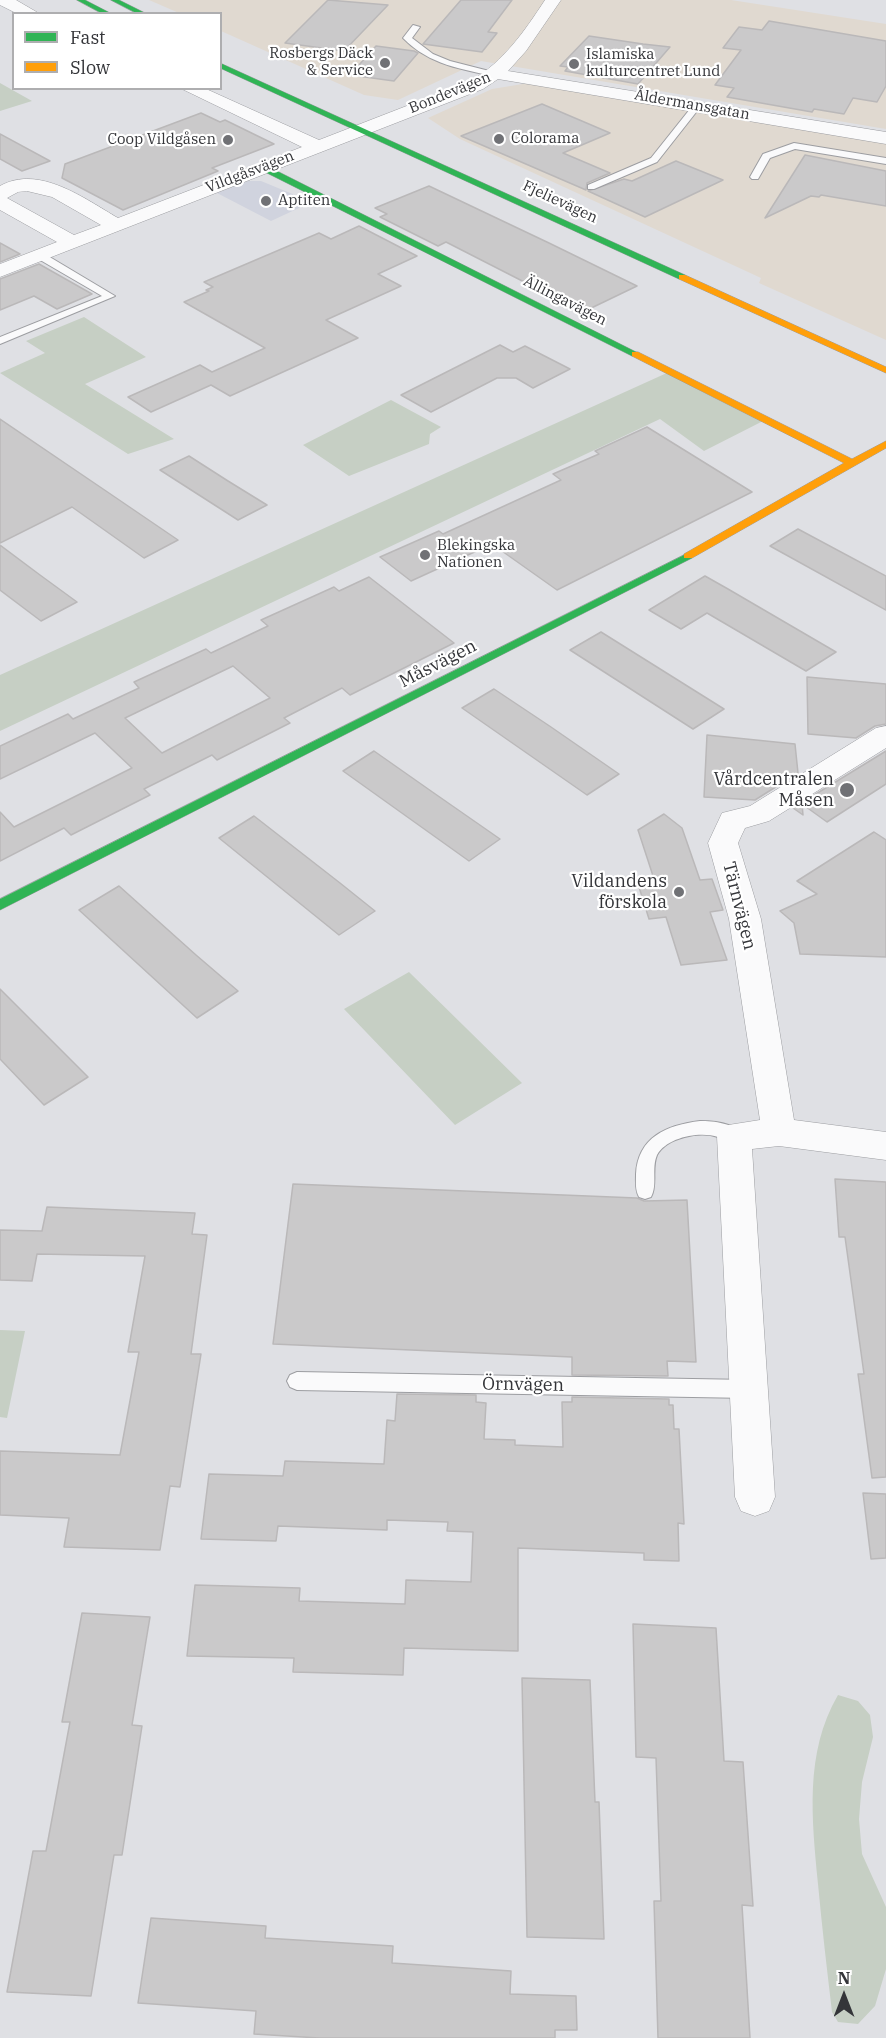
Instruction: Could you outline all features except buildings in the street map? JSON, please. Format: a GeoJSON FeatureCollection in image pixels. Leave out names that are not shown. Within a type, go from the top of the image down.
{"type":"FeatureCollection","features":[{"type":"Feature","properties":{"kind":"street"},"geometry":{"type":"LineString","coordinates":[[3,0],[28,12]]}},
{"type":"Feature","properties":{"kind":"street"},"geometry":{"type":"LineString","coordinates":[[80,0],[105,12]]}},
{"type":"Feature","properties":{"kind":"street"},"geometry":{"type":"LineString","coordinates":[[114,0],[140,12]]}},
{"type":"Feature","properties":{"kind":"street","name":"Bondevägen"},"geometry":{"type":"LineString","coordinates":[[384,120],[477,85],[497,74],[510,62],[553,0]]}},
{"type":"Feature","properties":{"kind":"street","name":"Fjelievägen"},"geometry":{"type":"LineString","coordinates":[[222,66],[363,120],[886,370]]}},
{"type":"Feature","properties":{"kind":"street","name":"Åldermansgatan"},"geometry":{"type":"LineString","coordinates":[[497,74],[886,138]]}},
{"type":"Feature","properties":{"kind":"street"},"geometry":{"type":"LineString","coordinates":[[192,90],[316,146]]}},
{"type":"Feature","properties":{"kind":"street","name":"Vildgåsvägen"},"geometry":{"type":"LineString","coordinates":[[0,271],[316,146],[363,120],[384,120]]}},
{"type":"Feature","properties":{"kind":"street"},"geometry":{"type":"LineString","coordinates":[[384,120],[405,129]]}},
{"type":"Feature","properties":{"kind":"street","name":"Ällingavägen"},"geometry":{"type":"LineString","coordinates":[[262,167],[853,464]]}},
{"type":"Feature","properties":{"kind":"street"},"geometry":{"type":"LineString","coordinates":[[0,194],[14,186],[37,184],[116,225]]}},
{"type":"Feature","properties":{"kind":"street"},"geometry":{"type":"LineString","coordinates":[[0,202],[72,242]]}},
{"type":"Feature","properties":{"kind":"street","name":"Måsvägen"},"geometry":{"type":"LineString","coordinates":[[0,905],[654,575],[886,444]]}},
{"type":"Feature","properties":{"kind":"street","name":"Tärnvägen"},"geometry":{"type":"LineString","coordinates":[[779,1132],[745,919],[723,843],[733,820],[759,814],[886,735]]}},
{"type":"Feature","properties":{"kind":"street"},"geometry":{"type":"LineString","coordinates":[[755,1497],[734,1136],[779,1132],[886,1146]]}},
{"type":"Feature","properties":{"kind":"lane"},"geometry":{"type":"LineString","coordinates":[[416,27],[407,39],[430,56],[447,63],[497,74]]}},
{"type":"Feature","properties":{"kind":"lane"},"geometry":{"type":"LineString","coordinates":[[591,188],[654,160],[697,106]]}},
{"type":"Feature","properties":{"kind":"lane"},"geometry":{"type":"LineString","coordinates":[[755,177],[766,156],[794,146],[886,161]]}},
{"type":"Feature","properties":{"kind":"lane"},"geometry":{"type":"LineString","coordinates":[[0,341],[110,297],[39,255]]}},
{"type":"Feature","properties":{"kind":"lane"},"geometry":{"type":"LineString","coordinates":[[645,1192],[644,1165],[652,1147],[665,1137],[688,1130],[717,1129],[734,1136]]}},
{"type":"Feature","properties":{"kind":"lane","name":"Örnvägen"},"geometry":{"type":"LineString","coordinates":[[297,1381],[749,1389]]}},
{"type":"Feature","properties":{"kind":"shaded area"},"geometry":{"type":"Polygon","coordinates":[[[149,0],[731,0],[886,24],[886,129],[481,61],[398,100],[364,95],[222,31],[222,12],[177,12],[149,0]]]}},
{"type":"Feature","properties":{"kind":"shaded area"},"geometry":{"type":"Polygon","coordinates":[[[0,83],[32,101],[0,111],[0,83]]]}},
{"type":"Feature","properties":{"kind":"shaded area"},"geometry":{"type":"Polygon","coordinates":[[[529,83],[886,142],[886,340],[759,283],[761,278],[460,139],[428,118],[492,89],[529,83]]]}},
{"type":"Feature","properties":{"kind":"shaded area"},"geometry":{"type":"Polygon","coordinates":[[[248,181],[261,181],[312,202],[271,221],[217,193],[248,181]]]}},
{"type":"Feature","properties":{"kind":"shaded area"},"geometry":{"type":"Polygon","coordinates":[[[84,317],[146,357],[85,384],[174,439],[128,454],[0,373],[45,353],[26,341],[84,317]]]}},
{"type":"Feature","properties":{"kind":"shaded area"},"geometry":{"type":"Polygon","coordinates":[[[669,372],[765,420],[704,451],[660,419],[0,731],[0,675],[669,372]]]}},
{"type":"Feature","properties":{"kind":"shaded area"},"geometry":{"type":"Polygon","coordinates":[[[391,400],[441,427],[430,434],[429,444],[349,476],[303,445],[391,400]]]}},
{"type":"Feature","properties":{"kind":"shaded area"},"geometry":{"type":"Polygon","coordinates":[[[409,972],[522,1083],[455,1125],[344,1009],[409,972]]]}},
{"type":"Feature","properties":{"kind":"shaded area"},"geometry":{"type":"Polygon","coordinates":[[[0,1330],[25,1331],[7,1418],[0,1417],[0,1330]]]}},
{"type":"Feature","properties":{"kind":"shaded area"},"geometry":{"type":"Polygon","coordinates":[[[838,1695],[858,1701],[870,1715],[873,1737],[862,1782],[859,1819],[862,1854],[886,1907],[886,1969],[875,2006],[858,2024],[838,2022],[832,2012],[814,1836],[815,1763],[827,1717],[838,1695]]]}},
{"type":"Feature","properties":{"kind":"traffic: fast"},"geometry":{"type":"LineString","coordinates":[[80,0],[105,12]]}},
{"type":"Feature","properties":{"kind":"traffic: fast"},"geometry":{"type":"LineString","coordinates":[[114,0],[140,12]]}},
{"type":"Feature","properties":{"kind":"traffic: fast"},"geometry":{"type":"LineString","coordinates":[[222,66],[682,277]]}},
{"type":"Feature","properties":{"kind":"traffic: fast"},"geometry":{"type":"LineString","coordinates":[[262,167],[635,354]]}},
{"type":"Feature","properties":{"kind":"traffic: fast"},"geometry":{"type":"LineString","coordinates":[[0,905],[688,556]]}},
{"type":"Feature","properties":{"kind":"traffic: slow"},"geometry":{"type":"LineString","coordinates":[[682,277],[886,370]]}},
{"type":"Feature","properties":{"kind":"traffic: slow"},"geometry":{"type":"LineString","coordinates":[[635,354],[853,464]]}},
{"type":"Feature","properties":{"kind":"traffic: slow"},"geometry":{"type":"LineString","coordinates":[[688,556],[886,444]]}},
{"type":"Feature","properties":{"kind":"place","name":"Rosbergs Däck & Service"},"geometry":{"type":"Point","coordinates":[385,63]}},
{"type":"Feature","properties":{"kind":"place","name":"Islamiska kulturcentret Lund"},"geometry":{"type":"Point","coordinates":[574,64]}},
{"type":"Feature","properties":{"kind":"place","name":"Colorama"},"geometry":{"type":"Point","coordinates":[499,139]}},
{"type":"Feature","properties":{"kind":"place","name":"Coop Vildgåsen"},"geometry":{"type":"Point","coordinates":[228,140]}},
{"type":"Feature","properties":{"kind":"place","name":"Aptiten"},"geometry":{"type":"Point","coordinates":[266,201]}},
{"type":"Feature","properties":{"kind":"place","name":"Blekingska Nationen"},"geometry":{"type":"Point","coordinates":[425,555]}},
{"type":"Feature","properties":{"kind":"place","name":"Vårdcentralen Måsen"},"geometry":{"type":"Point","coordinates":[847,790]}},
{"type":"Feature","properties":{"kind":"place","name":"Vildandens förskola"},"geometry":{"type":"Point","coordinates":[679,892]}}]}
